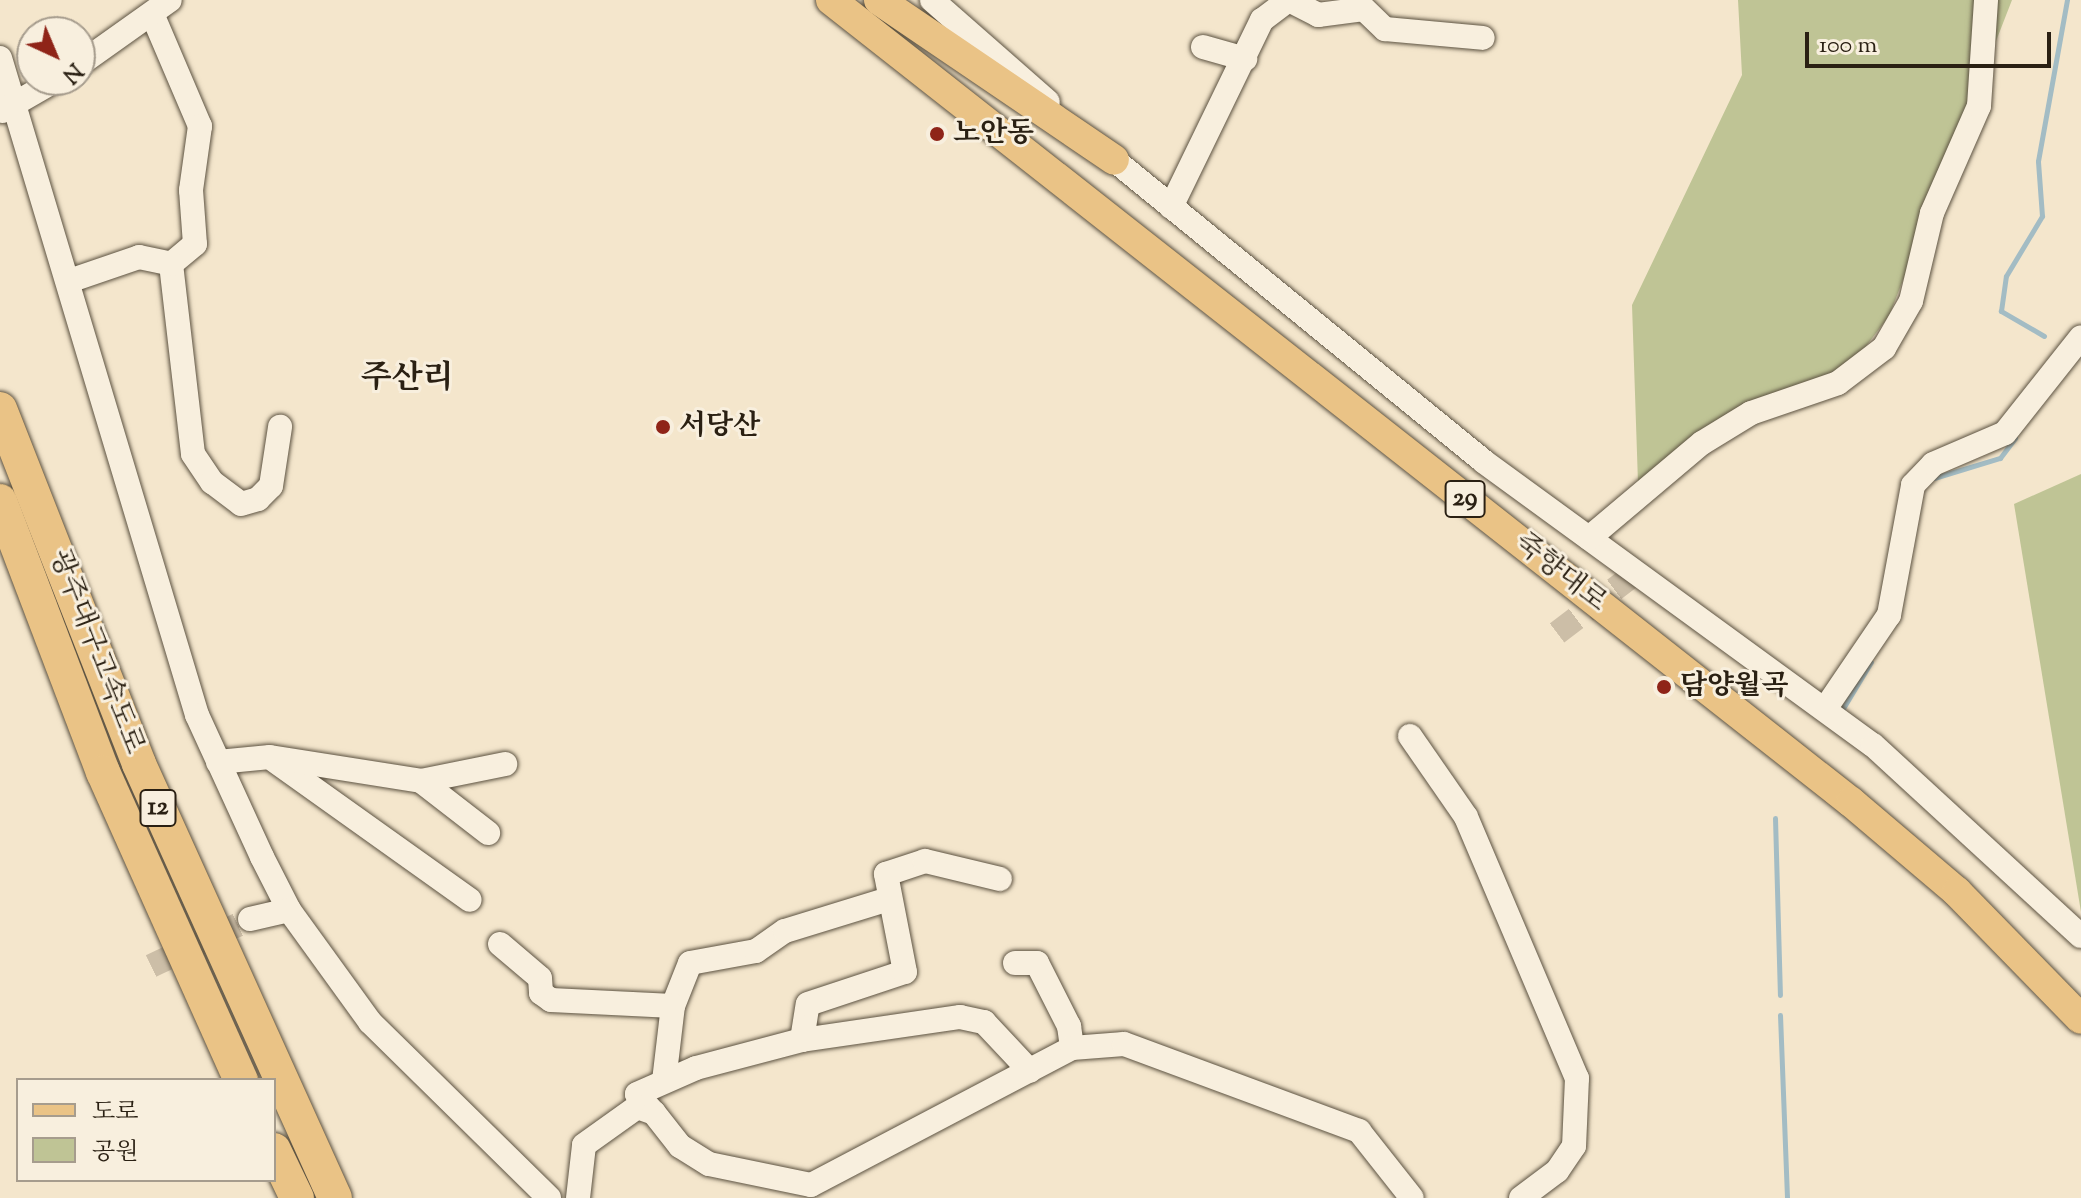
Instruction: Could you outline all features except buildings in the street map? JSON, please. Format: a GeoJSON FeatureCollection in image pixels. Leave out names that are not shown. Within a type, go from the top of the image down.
{"type":"FeatureCollection","features":[{"type":"Feature","properties":{"kind":"highway","name":"광주대구고속도로"},"geometry":{"type":"LineString","coordinates":[[0,409],[139,764],[335,1198]]}},
{"type":"Feature","properties":{"kind":"highway","name":"광주대구고속도로"},"geometry":{"type":"LineString","coordinates":[[0,501],[103,772],[240,1078]]}},
{"type":"Feature","properties":{"kind":"highway"},"geometry":{"type":"LineString","coordinates":[[276,1154],[297,1198]]}},
{"type":"Feature","properties":{"kind":"main road","name":"죽향대로"},"geometry":{"type":"LineString","coordinates":[[831,0],[1851,802],[1957,892],[2081,1019]]}},
{"type":"Feature","properties":{"kind":"main road"},"geometry":{"type":"LineString","coordinates":[[879,0],[1114,160]]}},
{"type":"Feature","properties":{"kind":"street"},"geometry":{"type":"LineString","coordinates":[[932,0],[1114,160],[1483,461],[1825,709],[2081,936]]}},
{"type":"Feature","properties":{"kind":"street"},"geometry":{"type":"LineString","coordinates":[[1255,0],[1286,2],[1318,15],[1364,9],[1385,29],[1483,38]]}},
{"type":"Feature","properties":{"kind":"street"},"geometry":{"type":"LineString","coordinates":[[1589,538],[1702,443],[1751,413],[1838,383],[1884,348],[1911,301],[1932,213],[1979,106],[1986,0]]}},
{"type":"Feature","properties":{"kind":"street"},"geometry":{"type":"LineString","coordinates":[[1171,207],[1262,20],[1286,2]]}},
{"type":"Feature","properties":{"kind":"street"},"geometry":{"type":"LineString","coordinates":[[96,53],[162,8],[200,126],[191,190],[195,244],[171,264]]}},
{"type":"Feature","properties":{"kind":"street"},"geometry":{"type":"LineString","coordinates":[[1203,47],[1245,59]]}},
{"type":"Feature","properties":{"kind":"street"},"geometry":{"type":"LineString","coordinates":[[0,58],[7,110],[72,280],[197,715],[289,910],[370,1022],[549,1198]]}},
{"type":"Feature","properties":{"kind":"street"},"geometry":{"type":"LineString","coordinates":[[7,110],[30,96]]}},
{"type":"Feature","properties":{"kind":"street"},"geometry":{"type":"LineString","coordinates":[[72,280],[139,257],[171,264]]}},
{"type":"Feature","properties":{"kind":"street"},"geometry":{"type":"LineString","coordinates":[[171,264],[193,454],[212,482],[241,504],[258,499],[271,486],[280,427]]}},
{"type":"Feature","properties":{"kind":"street"},"geometry":{"type":"LineString","coordinates":[[1825,709],[1889,615],[1913,485],[1933,464],[2005,433],[2081,337]]}},
{"type":"Feature","properties":{"kind":"street"},"geometry":{"type":"LineString","coordinates":[[1410,736],[1466,817],[1577,1078],[1574,1146],[1557,1171],[1521,1198]]}},
{"type":"Feature","properties":{"kind":"street"},"geometry":{"type":"LineString","coordinates":[[218,762],[270,757],[421,781],[505,764]]}},
{"type":"Feature","properties":{"kind":"street"},"geometry":{"type":"LineString","coordinates":[[270,757],[470,900]]}},
{"type":"Feature","properties":{"kind":"street"},"geometry":{"type":"LineString","coordinates":[[421,781],[488,833]]}},
{"type":"Feature","properties":{"kind":"street"},"geometry":{"type":"LineString","coordinates":[[802,1040],[808,1004],[905,972],[886,900],[886,874],[925,861],[1000,879]]}},
{"type":"Feature","properties":{"kind":"street"},"geometry":{"type":"LineString","coordinates":[[664,1081],[673,1006],[690,963],[756,951],[785,931],[886,900]]}},
{"type":"Feature","properties":{"kind":"street"},"geometry":{"type":"LineString","coordinates":[[250,919],[289,910]]}},
{"type":"Feature","properties":{"kind":"street"},"geometry":{"type":"LineString","coordinates":[[500,944],[540,978],[541,993],[551,1000],[673,1006]]}},
{"type":"Feature","properties":{"kind":"street"},"geometry":{"type":"LineString","coordinates":[[1015,963],[1037,963],[1069,1026],[1072,1048]]}},
{"type":"Feature","properties":{"kind":"street"},"geometry":{"type":"LineString","coordinates":[[1030,1071],[984,1022],[960,1017],[802,1040],[664,1081],[637,1094],[680,1146],[709,1164],[811,1185],[1030,1071],[1072,1048],[1124,1044],[1330,1116],[1359,1131],[1412,1198]]}},
{"type":"Feature","properties":{"kind":"street"},"geometry":{"type":"LineString","coordinates":[[578,1198],[584,1145],[637,1107],[654,1113]]}},
{"type":"Feature","properties":{"kind":"green space"},"geometry":{"type":"Polygon","coordinates":[[[1738,0],[2012,0],[1889,316],[1838,383],[1638,483],[1632,305],[1742,75],[1738,0]]]}},
{"type":"Feature","properties":{"kind":"green space"},"geometry":{"type":"Polygon","coordinates":[[[2081,474],[2081,912],[2014,504],[2081,474]]]}},
{"type":"Feature","properties":{"kind":"waterway"},"geometry":{"type":"LineString","coordinates":[[2044,336],[2001,311],[2006,276],[2042,216],[2038,161],[2067,0]]}},
{"type":"Feature","properties":{"kind":"waterway"},"geometry":{"type":"LineString","coordinates":[[1934,478],[2000,458],[2015,438]]}},
{"type":"Feature","properties":{"kind":"waterway"},"geometry":{"type":"LineString","coordinates":[[1842,710],[1871,662]]}},
{"type":"Feature","properties":{"kind":"waterway"},"geometry":{"type":"LineString","coordinates":[[1775,818],[1780,995]]}},
{"type":"Feature","properties":{"kind":"waterway"},"geometry":{"type":"LineString","coordinates":[[1780,1015],[1787,1198]]}},
{"type":"Feature","properties":{"kind":"tunnel"},"geometry":{"type":"LineString","coordinates":[[1557,633],[1637,572]]}},
{"type":"Feature","properties":{"kind":"tunnel"},"geometry":{"type":"LineString","coordinates":[[151,966],[250,919]]}},
{"type":"Feature","properties":{"kind":"place","name":"노안동"},"geometry":{"type":"Point","coordinates":[937,134]}},
{"type":"Feature","properties":{"kind":"place","name":"서당산"},"geometry":{"type":"Point","coordinates":[663,427]}},
{"type":"Feature","properties":{"kind":"place","name":"담양월곡"},"geometry":{"type":"Point","coordinates":[1664,687]}},
{"type":"Feature","properties":{"kind":"district","name":"주산리"},"geometry":{"type":"Point","coordinates":[407,379]}}]}
